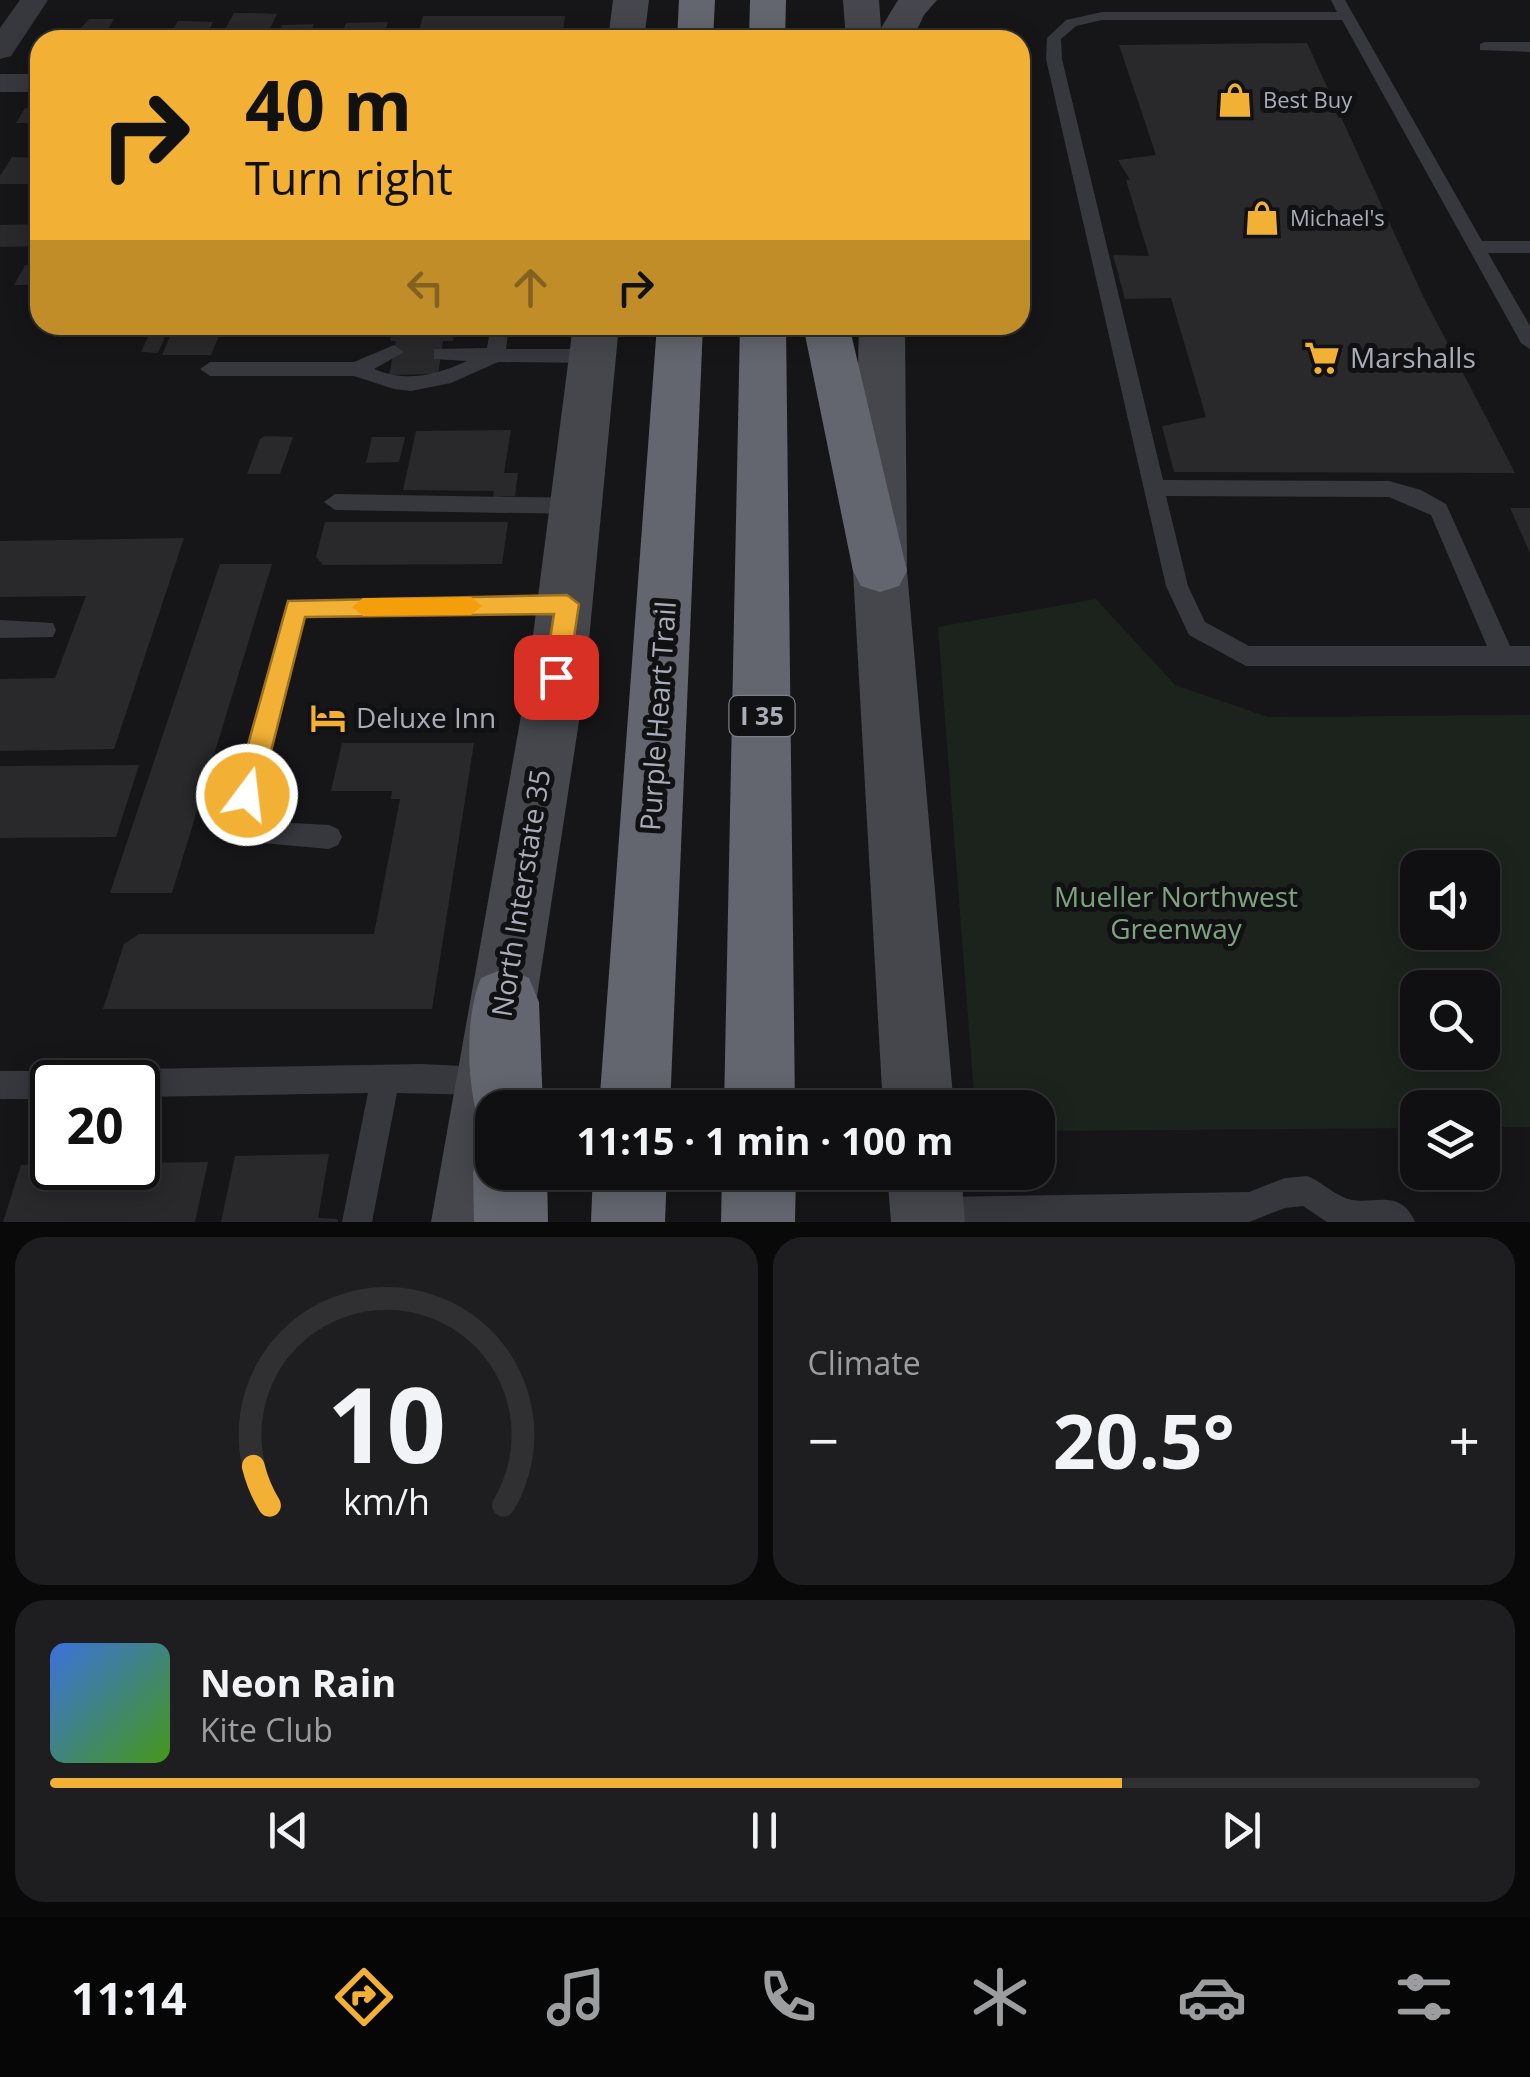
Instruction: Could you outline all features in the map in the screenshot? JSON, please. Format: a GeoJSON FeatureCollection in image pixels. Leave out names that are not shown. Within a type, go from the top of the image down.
{"type":"FeatureCollection","features":[{"type":"Feature","properties":{"kind":"highway"},"geometry":{"type":"LineString","coordinates":[[696,30],[698,0]]}},
{"type":"Feature","properties":{"kind":"highway"},"geometry":{"type":"LineString","coordinates":[[767,30],[768,0]]}},
{"type":"Feature","properties":{"kind":"highway","name":"Purple Heart Trail"},"geometry":{"type":"LineString","coordinates":[[635,1090],[679,335]]}},
{"type":"Feature","properties":{"kind":"highway","name":"I 35"},"geometry":{"type":"LineString","coordinates":[[759,1090],[763,335]]}},
{"type":"Feature","properties":{"kind":"highway"},"geometry":{"type":"LineString","coordinates":[[828,335],[880,570]]}},
{"type":"Feature","properties":{"kind":"highway"},"geometry":{"type":"LineString","coordinates":[[510,1190],[511,1222]]}},
{"type":"Feature","properties":{"kind":"highway"},"geometry":{"type":"LineString","coordinates":[[628,1222],[629,1190]]}},
{"type":"Feature","properties":{"kind":"highway"},"geometry":{"type":"LineString","coordinates":[[758,1190],[758,1222]]}},
{"type":"Feature","properties":{"kind":"main road"},"geometry":{"type":"LineString","coordinates":[[627,30],[630,0]]}},
{"type":"Feature","properties":{"kind":"main road"},"geometry":{"type":"LineString","coordinates":[[861,0],[863,30]]}},
{"type":"Feature","properties":{"kind":"main road"},"geometry":{"type":"LineString","coordinates":[[899,30],[908,10],[919,0]]}},
{"type":"Feature","properties":{"kind":"main road"},"geometry":{"type":"LineString","coordinates":[[882,335],[880,570],[918,1090]]}},
{"type":"Feature","properties":{"kind":"main road","name":"North Interstate 35"},"geometry":{"type":"LineString","coordinates":[[497,1090],[506,1002],[567,604],[595,340]]}},
{"type":"Feature","properties":{"kind":"main road","name":"North Interstate 35"},"geometry":{"type":"LineString","coordinates":[[468,1222],[475,1190]]}},
{"type":"Feature","properties":{"kind":"street"},"geometry":{"type":"LineString","coordinates":[[0,50],[34,0]]}},
{"type":"Feature","properties":{"kind":"street"},"geometry":{"type":"LineString","coordinates":[[0,82],[30,83]]}},
{"type":"Feature","properties":{"kind":"lane"},"geometry":{"type":"LineString","coordinates":[[1530,343],[1342,8],[1102,16],[1071,23],[1054,38],[1054,59],[1177,586],[1197,628],[1246,656],[1530,656]]}},
{"type":"Feature","properties":{"kind":"lane"},"geometry":{"type":"LineString","coordinates":[[1485,47],[1530,47]]}},
{"type":"Feature","properties":{"kind":"lane"},"geometry":{"type":"LineString","coordinates":[[1478,247],[1530,247]]}},
{"type":"Feature","properties":{"kind":"lane"},"geometry":{"type":"LineString","coordinates":[[496,354],[499,335]]}},
{"type":"Feature","properties":{"kind":"lane"},"geometry":{"type":"LineString","coordinates":[[441,354],[496,354],[595,340]]}},
{"type":"Feature","properties":{"kind":"lane"},"geometry":{"type":"LineString","coordinates":[[210,370],[358,369],[394,352]]}},
{"type":"Feature","properties":{"kind":"lane"},"geometry":{"type":"LineString","coordinates":[[358,369],[384,383],[440,382],[496,354]]}},
{"type":"Feature","properties":{"kind":"lane"},"geometry":{"type":"LineString","coordinates":[[1154,488],[1389,490],[1414,496],[1439,510],[1504,656]]}},
{"type":"Feature","properties":{"kind":"lane"},"geometry":{"type":"LineString","coordinates":[[335,502],[577,506]]}},
{"type":"Feature","properties":{"kind":"lane"},"geometry":{"type":"LineString","coordinates":[[329,837],[237,832],[296,608],[567,604]]}},
{"type":"Feature","properties":{"kind":"lane"},"geometry":{"type":"LineString","coordinates":[[0,629],[46,630]]}},
{"type":"Feature","properties":{"kind":"lane"},"geometry":{"type":"LineString","coordinates":[[160,1083],[385,1079],[475,1092]]}},
{"type":"Feature","properties":{"kind":"lane"},"geometry":{"type":"LineString","coordinates":[[357,1222],[385,1079]]}},
{"type":"Feature","properties":{"kind":"lane"},"geometry":{"type":"LineString","coordinates":[[0,1085],[30,1084]]}},
{"type":"Feature","properties":{"kind":"lane"},"geometry":{"type":"LineString","coordinates":[[926,1202],[1250,1208],[1285,1193],[1307,1191],[1342,1216],[1382,1212],[1400,1222]]}},
{"type":"Feature","properties":{"kind":"green space","name":"Mueller Northwest Greenway"},"geometry":{"type":"Polygon","coordinates":[[[1096,599],[1175,685],[1268,717],[1530,715],[1530,1127],[1500,1127],[1500,1090],[1400,1090],[1400,1128],[1055,1131],[1055,1090],[974,1090],[938,627],[1096,599]]]}},
{"type":"Feature","properties":{"kind":"building"},"geometry":{"type":"Polygon","coordinates":[[[234,13],[277,14],[269,30],[225,30],[234,13]]]}},
{"type":"Feature","properties":{"kind":"building"},"geometry":{"type":"Polygon","coordinates":[[[423,16],[565,16],[563,30],[419,30],[423,16]]]}},
{"type":"Feature","properties":{"kind":"building"},"geometry":{"type":"Polygon","coordinates":[[[89,19],[114,19],[108,30],[79,30],[89,19]]]}},
{"type":"Feature","properties":{"kind":"building"},"geometry":{"type":"Polygon","coordinates":[[[178,21],[213,22],[209,30],[173,30],[178,21]]]}},
{"type":"Feature","properties":{"kind":"building"},"geometry":{"type":"Polygon","coordinates":[[[388,22],[385,30],[344,30],[346,23],[388,22]]]}},
{"type":"Feature","properties":{"kind":"building"},"geometry":{"type":"Polygon","coordinates":[[[314,24],[312,30],[280,30],[282,25],[314,24]]]}},
{"type":"Feature","properties":{"kind":"building"},"geometry":{"type":"Polygon","coordinates":[[[1307,43],[1424,298],[1515,473],[1174,472],[1162,426],[1206,417],[1171,298],[1125,299],[1113,255],[1149,256],[1126,180],[1130,180],[1118,160],[1156,155],[1119,45],[1307,43]]]}},
{"type":"Feature","properties":{"kind":"building"},"geometry":{"type":"Polygon","coordinates":[[[25,108],[30,108],[30,123],[16,123],[25,108]]]}},
{"type":"Feature","properties":{"kind":"building"},"geometry":{"type":"Polygon","coordinates":[[[12,157],[30,158],[30,184],[0,184],[0,176],[12,157]]]}},
{"type":"Feature","properties":{"kind":"building"},"geometry":{"type":"Polygon","coordinates":[[[30,224],[30,246],[0,247],[0,225],[30,224]]]}},
{"type":"Feature","properties":{"kind":"building"},"geometry":{"type":"Polygon","coordinates":[[[25,265],[30,265],[30,285],[14,285],[25,265]]]}},
{"type":"Feature","properties":{"kind":"building"},"geometry":{"type":"Polygon","coordinates":[[[149,335],[166,335],[158,353],[141,352],[149,335]]]}},
{"type":"Feature","properties":{"kind":"building"},"geometry":{"type":"Polygon","coordinates":[[[171,335],[219,335],[211,355],[162,355],[171,335]]]}},
{"type":"Feature","properties":{"kind":"building"},"geometry":{"type":"Polygon","coordinates":[[[392,335],[454,335],[453,341],[443,341],[438,374],[389,375],[396,341],[390,341],[392,335]]]}},
{"type":"Feature","properties":{"kind":"building"},"geometry":{"type":"Polygon","coordinates":[[[511,430],[504,473],[518,473],[515,496],[493,497],[494,491],[403,490],[416,431],[511,430]]]}},
{"type":"Feature","properties":{"kind":"building"},"geometry":{"type":"Polygon","coordinates":[[[293,437],[280,474],[247,474],[260,439],[293,437]]]}},
{"type":"Feature","properties":{"kind":"building"},"geometry":{"type":"Polygon","coordinates":[[[372,437],[405,437],[399,462],[366,463],[372,437]]]}},
{"type":"Feature","properties":{"kind":"building"},"geometry":{"type":"Polygon","coordinates":[[[1510,508],[1530,508],[1530,553],[1510,508]]]}},
{"type":"Feature","properties":{"kind":"building"},"geometry":{"type":"Polygon","coordinates":[[[325,522],[508,522],[502,564],[323,565],[316,557],[325,522]]]}},
{"type":"Feature","properties":{"kind":"building"},"geometry":{"type":"Polygon","coordinates":[[[184,538],[114,749],[0,751],[0,679],[55,678],[86,596],[0,597],[0,541],[184,538]]]}},
{"type":"Feature","properties":{"kind":"building"},"geometry":{"type":"Polygon","coordinates":[[[220,564],[272,564],[172,893],[110,893],[220,564]]]}},
{"type":"Feature","properties":{"kind":"building"},"geometry":{"type":"Polygon","coordinates":[[[342,743],[474,743],[432,1009],[103,1009],[124,944],[139,934],[374,934],[400,799],[391,799],[392,791],[331,791],[342,743]]]}},
{"type":"Feature","properties":{"kind":"building"},"geometry":{"type":"Polygon","coordinates":[[[139,765],[116,837],[0,838],[0,766],[139,765]]]}},
{"type":"Feature","properties":{"kind":"building"},"geometry":{"type":"Polygon","coordinates":[[[329,1154],[318,1218],[338,1222],[221,1222],[235,1156],[329,1154]]]}},
{"type":"Feature","properties":{"kind":"building"},"geometry":{"type":"Polygon","coordinates":[[[208,1162],[195,1222],[3,1222],[21,1165],[30,1165],[30,1190],[160,1190],[160,1163],[208,1162]]]}},
{"type":"Feature","properties":{"kind":"slow traffic"},"geometry":{"type":"LineString","coordinates":[[363,607],[471,606]]}},
{"type":"Feature","properties":{"kind":"place","name":"Best Buy"},"geometry":{"type":"Point","coordinates":[1235,100]}},
{"type":"Feature","properties":{"kind":"place","name":"Michael's"},"geometry":{"type":"Point","coordinates":[1262,218]}},
{"type":"Feature","properties":{"kind":"place","name":"Marshalls"},"geometry":{"type":"Point","coordinates":[1322,358]}},
{"type":"Feature","properties":{"kind":"place","name":"Deluxe Inn"},"geometry":{"type":"Point","coordinates":[328,718]}},
{"type":"Feature","properties":{"kind":"route"},"geometry":{"type":"LineString","coordinates":[[247,795],[296,608],[567,604],[556,677]]}}]}
